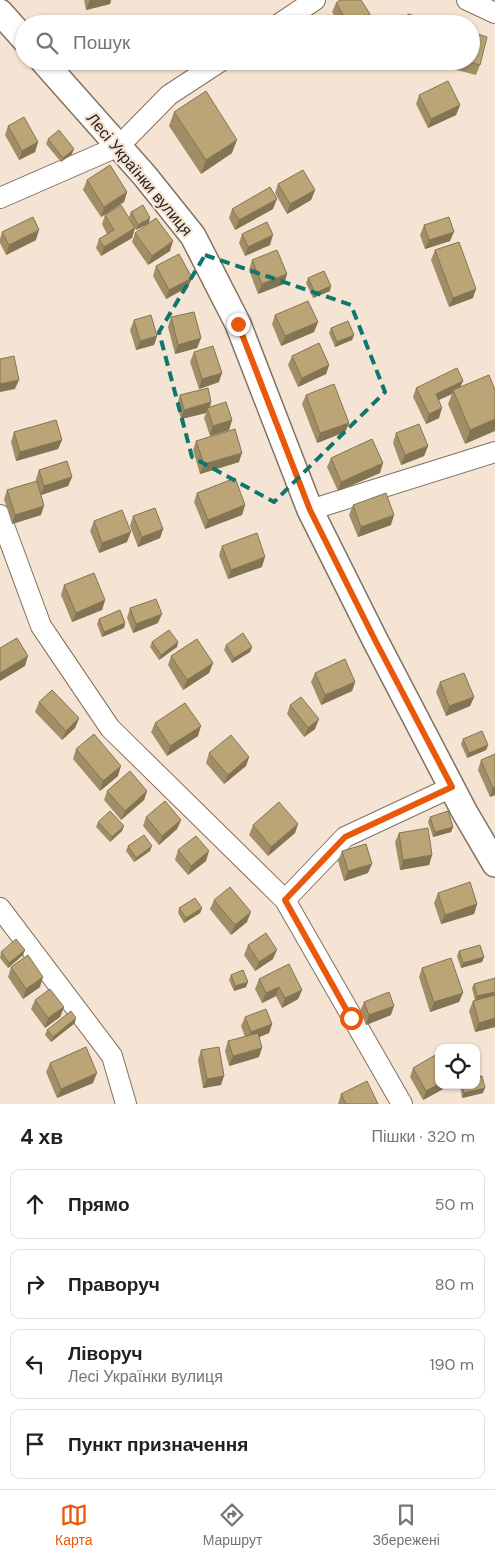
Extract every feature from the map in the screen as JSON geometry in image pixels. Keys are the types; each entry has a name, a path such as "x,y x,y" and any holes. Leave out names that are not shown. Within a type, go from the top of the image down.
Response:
{"street":[{"path":"292,15 315,0"},
{"path":"467,0 495,14"},
{"path":"0,12 15,29"},
{"name":"Лесі Українки вулиця","path":"51,70 119,146 193,236 238,324 310,510 375,640 452,787 495,864"},
{"path":"0,198 119,146 169,95 207,70"},
{"path":"310,510 495,452"},
{"path":"0,515 41,626 110,728 285,900 402,1104"},
{"path":"285,900 345,837 452,787"},
{"path":"0,908 112,1056 126,1104"}],"highlighted area":[{"path":"205,255 351,305 385,392 274,502 192,457 159,332"}],"building":[{"path":"340,0 361,0 370,14 343,15 336,3"},
{"path":"480,35 487,37 480,65"},
{"path":"448,81 460,105 431,119 419,95"},
{"path":"206,91 237,140 206,160 174,112"},
{"path":"24,117 38,142 22,151 8,126"},
{"path":"59,130 74,149 63,158 48,139"},
{"path":"110,165 127,192 104,207 87,180"},
{"path":"303,170 315,190 290,204 278,184"},
{"path":"270,187 277,199 239,220 232,209"},
{"path":"121,205 135,228 104,247 99,239 114,230 105,215"},
{"path":"143,205 150,218 138,225 131,212"},
{"path":"33,217 39,230 9,245 2,232"},
{"path":"449,217 454,232 429,240 424,225"},
{"path":"156,218 173,241 152,256 135,233"},
{"path":"267,222 273,235 248,247 242,234"},
{"path":"459,242 476,289 453,298 435,250"},
{"path":"277,250 287,274 262,284 252,260"},
{"path":"179,254 192,278 169,290 156,266"},
{"path":"324,271 331,286 315,293 308,278"},
{"path":"308,301 318,322 285,336 275,315"},
{"path":"194,312 201,338 178,345 171,317"},
{"path":"151,315 157,336 140,341 134,320"},
{"path":"348,321 354,335 337,342 331,328"},
{"path":"319,343 329,365 302,378 292,356"},
{"path":"213,346 222,373 202,379 194,352"},
{"path":"14,356 19,380 0,384 0,359"},
{"path":"457,368 463,381 436,394 442,408 429,414 416,388"},
{"path":"489,375 495,390 495,419 470,430 453,390"},
{"path":"334,384 349,423 320,433 306,395"},
{"path":"208,388 211,402 184,410 180,395"},
{"path":"226,402 232,420 213,426 207,408"},
{"path":"56,420 62,440 20,452 14,432"},
{"path":"419,424 428,446 405,455 396,433"},
{"path":"235,429 242,453 204,464 196,441"},
{"path":"372,439 383,463 341,482 331,458"},
{"path":"67,461 72,477 44,486 39,470"},
{"path":"235,478 245,505 208,520 197,493"},
{"path":"37,481 44,506 15,515 7,490"},
{"path":"386,493 394,515 361,527 353,505"},
{"path":"155,508 163,529 142,537 133,516"},
{"path":"122,510 131,532 102,543 94,521"},
{"path":"257,533 265,557 231,570 222,546"},
{"path":"94,573 105,600 76,613 64,585"},
{"path":"156,599 162,614 136,624 130,608"},
{"path":"120,610 125,623 104,632 99,619"},
{"path":"169,630 178,642 161,655 152,642"},
{"path":"243,633 252,647 234,658 226,645"},
{"path":"17,638 28,656 0,673 0,648"},
{"path":"197,639 213,663 187,680 171,656"},
{"path":"345,659 355,682 325,695 315,673"},
{"path":"464,673 474,697 449,706 440,682"},
{"path":"52,690 79,718 66,731 39,702"},
{"path":"301,697 319,719 308,728 290,705"},
{"path":"185,703 201,726 170,746 155,723"},
{"path":"482,731 488,745 469,753 463,739"},
{"path":"94,734 121,766 103,781 76,749"},
{"path":"231,735 249,757 228,775 209,753"},
{"path":"495,754 495,787 493,788 481,760"},
{"path":"130,771 147,791 125,811 107,791"},
{"path":"165,801 181,820 162,836 146,817"},
{"path":"279,802 298,824 271,847 253,825"},
{"path":"110,811 124,826 112,837 98,822"},
{"path":"448,811 453,827 435,832 430,817"},
{"path":"428,828 432,855 403,860 399,833"},
{"path":"144,835 152,846 136,858 128,846"},
{"path":"196,836 209,851 191,866 178,850"},
{"path":"366,844 372,864 348,871 342,851"},
{"path":"470,882 477,904 445,915 438,893"},
{"path":"230,887 251,912 235,925 214,900"},
{"path":"195,898 202,908 186,918 179,908"},
{"path":"266,933 277,950 259,962 248,945"},
{"path":"16,939 25,950 9,963 1,952"},
{"path":"480,945 484,957 463,963 459,951"},
{"path":"28,955 43,977 26,989 11,967"},
{"path":"451,958 463,993 434,1002 422,968"},
{"path":"289,964 302,990 285,998 279,987 266,993 259,979"},
{"path":"243,970 248,982 235,986 231,975"},
{"path":"495,978 495,992 477,996 474,984"},
{"path":"50,989 64,1007 48,1018 35,1000"},
{"path":"389,992 394,1006 369,1015 364,1002"},
{"path":"495,995 495,1018 479,1023 473,1001"},
{"path":"266,1009 272,1024 251,1032 245,1017"},
{"path":"71,1011 76,1018 53,1037 47,1030"},
{"path":"258,1033 262,1048 233,1056 228,1041"},
{"path":"86,1047 97,1073 61,1089 50,1063"},
{"path":"219,1047 224,1076 207,1079 201,1050"},
{"path":"435,1055 435,1086 426,1091 413,1068"},
{"path":"480,1076 482,1076 485,1088 464,1093 463,1089 480,1089"},
{"path":"367,1081 378,1104 346,1104 341,1094"}],"route":[{"path":"238,324 310,510 452,787 345,837 285,900 351,1018"}]}
